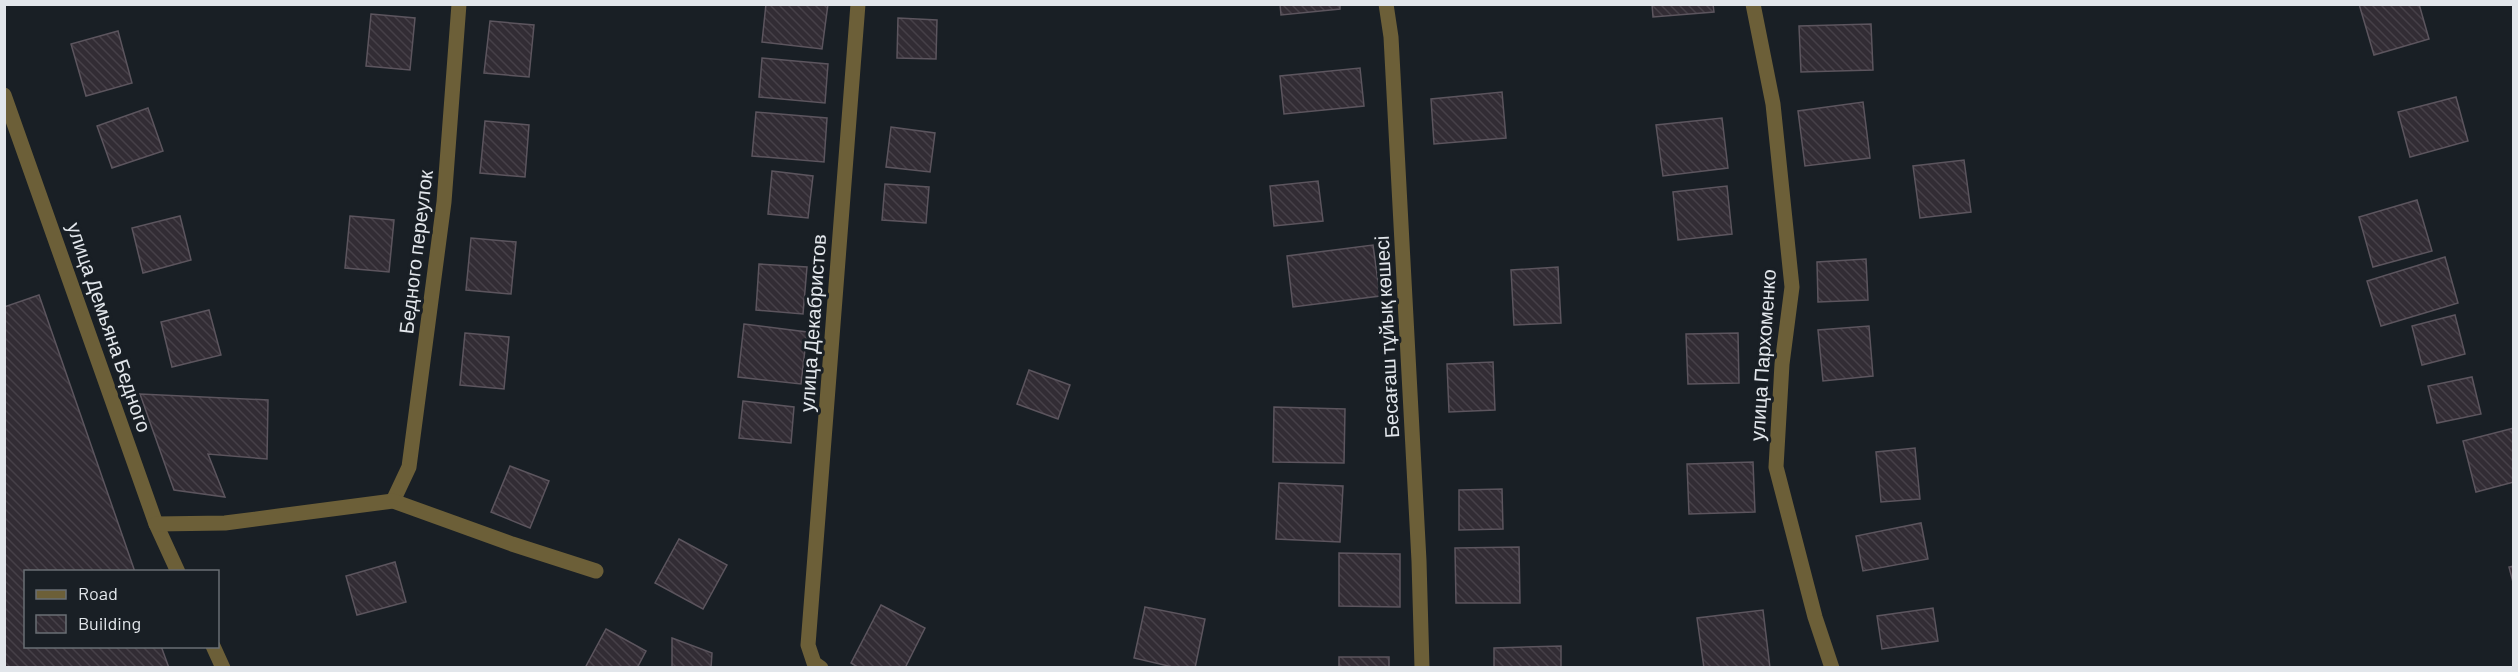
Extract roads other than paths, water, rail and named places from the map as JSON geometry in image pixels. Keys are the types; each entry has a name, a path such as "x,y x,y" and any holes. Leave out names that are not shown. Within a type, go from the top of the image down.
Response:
{"street":[{"name":"Бедного переулок","path":"393,501 409,466 444,202 459,4"},
{"name":"улица Декабристов","path":"821,668 814,663 808,645 858,4"},
{"name":"Бесағаш тұйық көшесі","path":"1386,4 1391,37 1422,668"},
{"name":"улица Пархоменко","path":"1753,4 1773,104 1792,287 1782,364 1776,467 1815,617 1832,668"},
{"name":"улица Демьяна Бедного","path":"4,95 156,524 177,570"},
{"path":"156,524 225,523 393,501 512,544 596,571"},
{"path":"214,648 223,668"}]}
